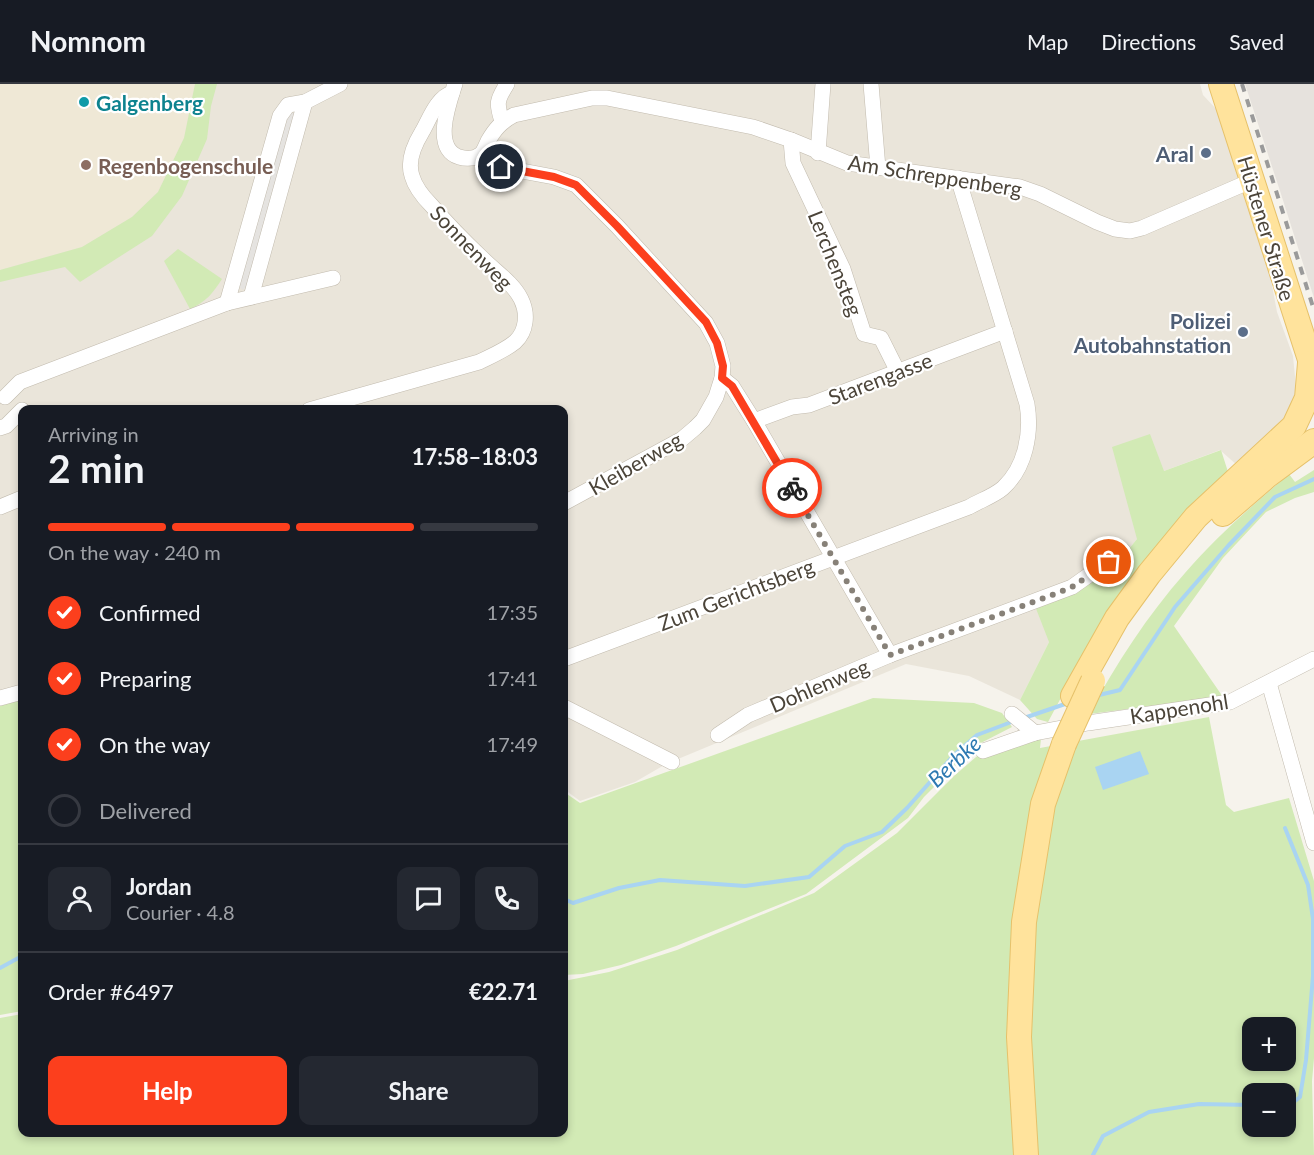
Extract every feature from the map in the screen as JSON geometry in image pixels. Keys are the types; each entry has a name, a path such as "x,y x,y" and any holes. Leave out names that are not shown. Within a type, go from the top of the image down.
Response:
{"main road":[{"name":"Hüstener Straße","path":"1221,84 1312,368"},
{"path":"1015,1155 1005,1068 1006,988 1011,909 1043,738 1073,696 1117,618 1196,517 1304,423 1312,368"},
{"path":"1026,1155 1019,1037 1024,922 1043,804 1043,738 1093,681 1129,626 1207,528 1268,475 1314,441"}],"street":[{"path":"227,303 280,116 288,105 305,102 340,84"},
{"path":"453,88 444,138 447,148 459,157 472,158 481,154 494,130 502,121 497,106 498,99 507,84"},
{"path":"818,153 823,84"},
{"path":"872,84 878,168"},
{"name":"Sonnenweg","path":"327,405 479,362 503,351 516,340 523,329 526,314 522,300 514,288 452,230 420,192 412,176 411,162 414,145 438,104 453,88"},
{"name":"Am Schreppenberg","path":"502,121 514,115 592,98 607,98 753,127 846,163 1020,187 1060,202 1097,222 1124,231 1142,228 1253,180"},
{"path":"251,297 305,102"},
{"name":"Lerchensteg","path":"791,140 793,163 843,269 864,334 881,338 897,372"},
{"name":"Kleiberweg","path":"481,154 493,164 501,167 554,177 576,185 706,322 717,343 723,366 716,397 695,428 682,439 568,501"},
{"name":"Zum Gerichtsberg","path":"568,657 969,507 1001,490 1015,475 1025,451 1029,418 1027,404 958,178"},
{"path":"18,407 2,396 20,382 227,303 333,278"},
{"name":"Starengasse","path":"754,421 792,407 809,405 1005,331"},
{"name":"Dohlenweg","path":"718,735 748,715 890,655 754,421 732,386 722,378"},
{"path":"0,428 6,426 18,414"},
{"path":"0,507 18,500"},
{"path":"890,655 1072,587 1123,551"},
{"name":"Kappenohl","path":"983,751 1043,738 1088,723 1230,702 1314,659"},
{"path":"1269,683 1314,843"},
{"path":"0,698 18,693"},
{"path":"568,709 672,762"},
{"path":"1012,714 1043,738"}],"shaded area":[{"path":"0,84 1200,84 1203,95 1218,111 1263,238 1277,312 1293,356 1298,408 1238,466 1220,450 1164,471 1137,539 1115,566 1069,594 1049,642 1020,700 969,676 906,664 666,764 635,782 580,801 568,792 568,405 18,405 18,698 0,703"},
{"name":"Regenbogenschule","path":"0,84 195,84 184,138 158,192 132,217 82,247 0,270"},
{"path":"1245,84 1314,84 1314,298 1281,194"},
{"path":"291,113 295,113 249,284 243,290 237,285 285,119"}],"green space":[{"path":"195,84 217,84 211,106 207,139 182,196 152,236 80,282 65,267 0,282 0,270 82,247 132,217 158,192 184,138"},
{"path":"178,249 222,279 209,297 190,309 164,261"},
{"path":"1150,434 1164,471 1221,450 1229,475 1071,679 1048,722 1037,719 1020,700 1049,642 1035,606 1069,594 1115,566 1137,539 1112,447"},
{"path":"1314,470 1314,492 1266,512 1223,558 1174,626 1223,697 1089,714 1145,623 1197,560 1235,522 1289,474 1295,482"},
{"path":"873,698 974,703 1002,713 1012,727 975,746 924,797 908,818 806,894 676,946 621,965 583,974 568,975 568,795 580,803"},
{"path":"18,700 18,1012 0,1015 0,706"},
{"path":"1209,717 1226,805 1234,812 1289,798 1314,881 1312,1081 1314,1155 0,1155 0,1018 18,1015 18,1137 568,1137 568,980 609,972 677,950 814,893 897,833 954,776 983,751 1041,739 1040,748"}],"water":[{"path":"1140,751 1149,774 1103,790 1095,767"}],"waterway":[{"name":"Berbke","path":"1095,696 1120,690 1175,607 1228,546 1275,497 1314,479"},
{"name":"Berbke","path":"1024,718 1068,703"},
{"name":"Berbke","path":"568,901 573,903 619,888 660,880 745,886 809,877 845,846 882,832 907,808 954,755 977,735 1014,721"},
{"path":"1285,828 1308,885 1313,919 1313,976 1306,1060 1300,1097 1296,1100"},
{"name":"Berbke","path":"0,968 18,958"},
{"path":"1093,1155 1103,1136 1149,1112 1199,1104 1242,1105"}],"railway":[{"path":"1242,84 1314,310"}],"way so far":[{"path":"792,488 890,655 1072,587 1109,562"}],"place":[{"name":"Galgenberg","path":"84,102"},
{"name":"Aral","path":"1206,153"},
{"name":"Regenbogenschule","path":"86,165"},
{"name":"Polizei Autobahnstation","path":"1243,332"}],"route":[{"path":"501,167 554,177 576,185 706,322 717,343 723,366 722,378 732,386 792,488"}]}
